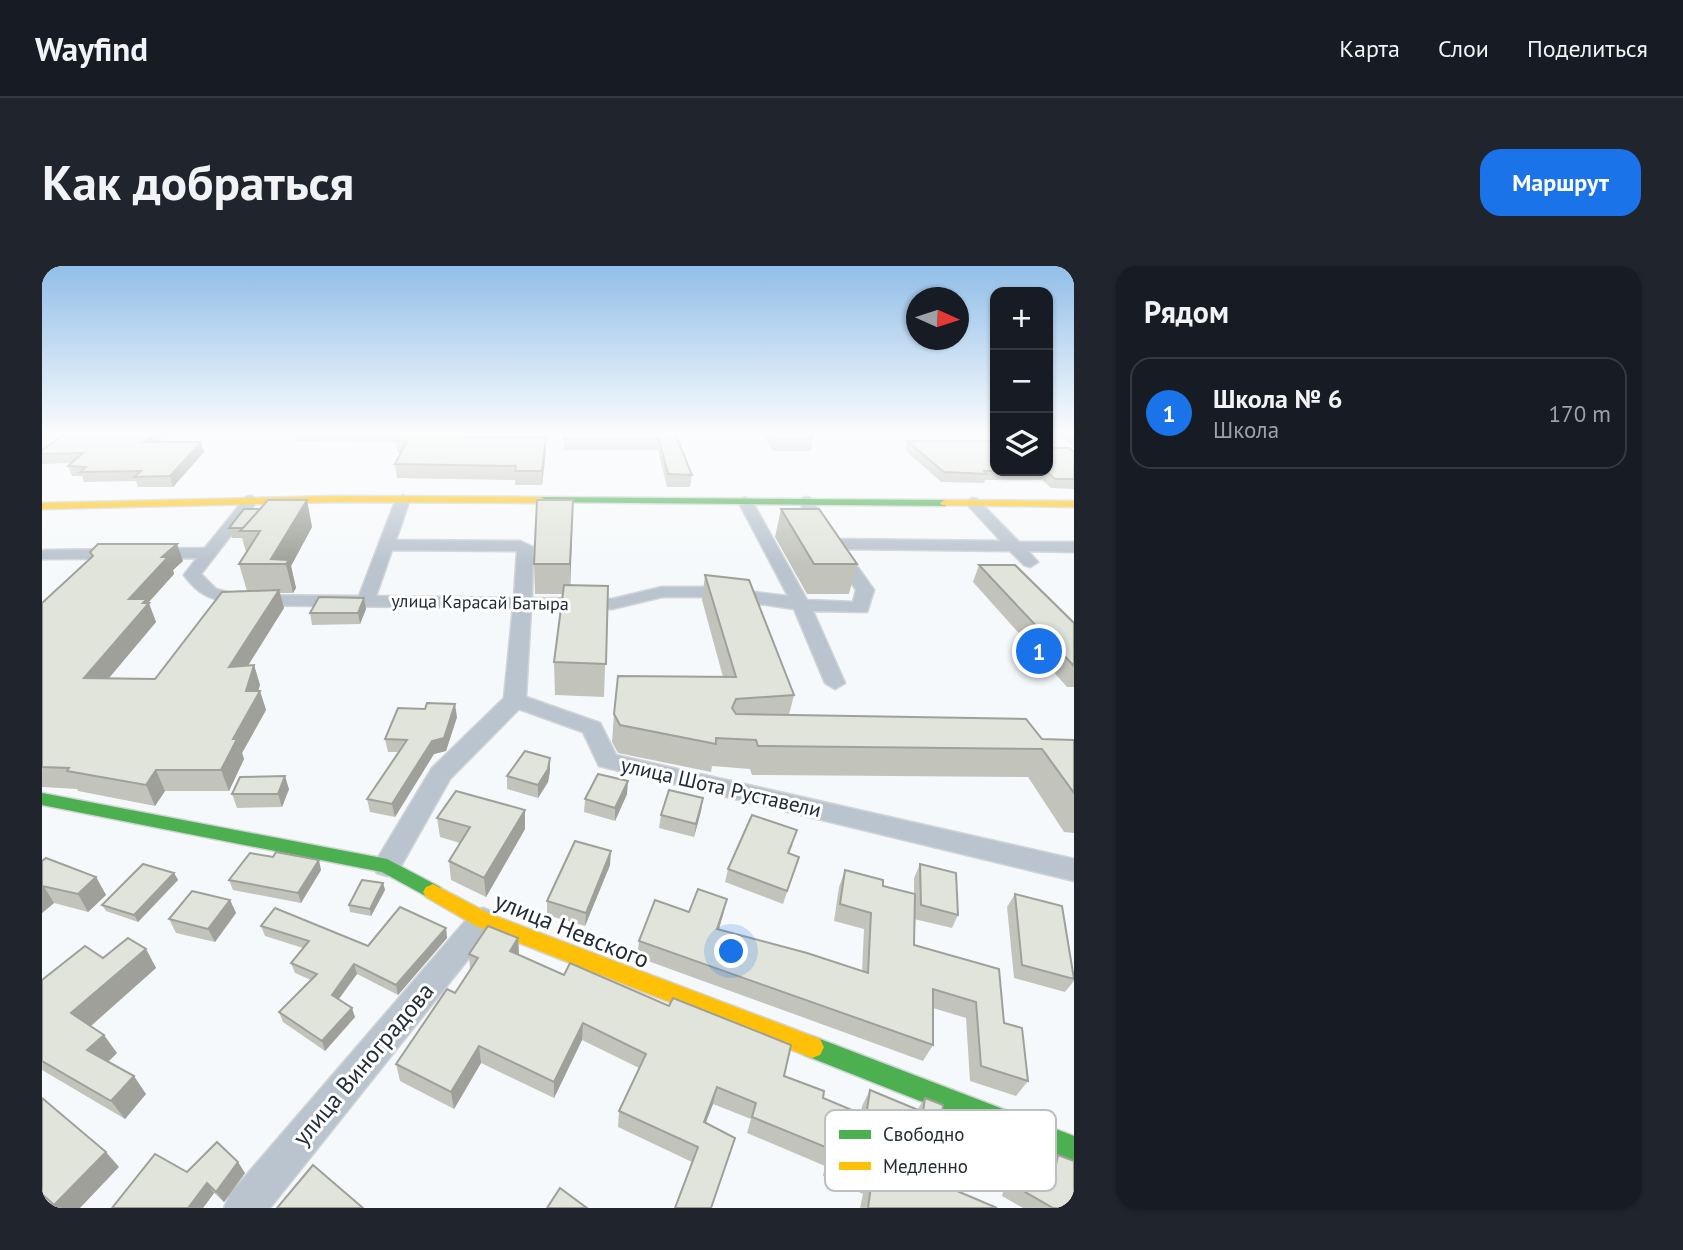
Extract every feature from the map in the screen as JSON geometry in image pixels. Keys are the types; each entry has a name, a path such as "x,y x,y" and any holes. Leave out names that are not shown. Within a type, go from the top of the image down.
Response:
{"main road":[{"path":"42,506 404,499 1074,504"},
{"name":"улица Невского","path":"42,799 387,866 482,920 973,1110"},
{"name":"улица Невского","path":"1056,1142 1074,1149"}],"street":[{"name":"улица Карасай Батыра","path":"366,600 404,499"},
{"name":"улица Карасай Батыра","path":"251,500 192,575 210,593 238,600 612,604 662,592 687,592 776,599 801,605 861,608 865,590 805,501"},
{"path":"745,501 801,605 835,683"},
{"path":"972,502 1030,562"},
{"path":"834,544 1074,547"},
{"path":"387,866 442,774 515,700 527,550 388,545"},
{"path":"45,555 208,553"},
{"name":"улица Шота Руставели","path":"515,700 592,728 607,761 1074,870"},
{"name":"улица Виноградова","path":"244,1208 482,920"}],"building":[{"path":"1053,477 1074,477 1055,479"},
{"path":"268,500 307,500 271,559 289,560 286,564 239,564 260,531 240,531"},
{"path":"537,500 573,500 570,564 534,564"},
{"path":"244,509 260,509 243,528 229,528"},
{"path":"781,509 819,509 857,564 814,564"},
{"path":"98,544 177,544 162,557 168,557 129,599 147,599 143,603 149,603 84,678 155,679 222,592 279,590 229,667 254,665 246,691 260,691 233,739 237,739 221,770 156,770 146,785 67,771 69,768 42,767 42,603 93,556 90,552"},
{"path":"979,565 1015,565 1074,623 1074,666"},
{"path":"705,575 749,580 794,695 736,699 732,708 736,714 1026,719 1042,739 1074,740 1074,793 1042,749 758,746 756,740 716,738 716,744 620,725 614,714 618,676 736,677"},
{"path":"564,585 608,586 606,664 554,662"},
{"path":"319,597 364,598 358,613 310,613"},
{"path":"427,703 455,704 444,738 432,741 392,804 367,799 407,740 385,739 398,708 425,709"},
{"path":"525,751 550,758 548,769 538,785 507,776"},
{"path":"598,774 628,781 615,808 585,799"},
{"path":"285,776 278,794 232,794 240,777"},
{"path":"669,790 703,798 696,824 661,815"},
{"path":"456,791 525,810 484,878 449,861 470,827 437,818"},
{"path":"752,815 797,830 788,853 799,857 787,891 728,869"},
{"path":"575,841 611,851 586,913 547,901"},
{"path":"276,852 319,860 298,893 229,880 250,853 273,857"},
{"path":"46,858 96,877 78,894 42,886 42,861"},
{"path":"143,864 174,873 134,915 102,905"},
{"path":"920,864 956,873 958,915 921,905"},
{"path":"845,870 883,880 883,886 915,894 914,945 999,969 1004,1023 1022,1028 1028,1081 981,1066 976,1002 933,989 933,1045 639,941 655,900 689,912 698,889 727,899 717,929 807,953 868,973 871,913 840,904"},
{"path":"362,880 383,883 370,909 349,905"},
{"path":"192,891 230,900 208,929 169,919"},
{"path":"1015,894 1062,906 1074,979 1022,965"},
{"path":"400,907 446,928 396,985 354,964 332,995 352,1008 322,1041 279,1012 317,974 291,963 309,941 261,926 275,908 368,946"},
{"path":"488,926 518,938 510,951 564,975 570,963 669,1006 673,998 791,1045 784,1076 824,1091 823,1098 852,1110 825,1110 825,1147 752,1117 756,1103 717,1087 704,1122 735,1138 711,1208 675,1208 698,1147 619,1111 646,1054 583,1023 554,1082 479,1046 451,1092 396,1064 447,989 455,993 478,958 469,954"},
{"path":"128,938 146,949 71,1013 104,1035 87,1050 134,1076 111,1101 42,1061 42,980 85,946 103,958"},
{"path":"870,1090 918,1110 867,1110"},
{"path":"42,1098 106,1152 54,1205 42,1194"},
{"path":"925,1098 943,1105 943,1110 923,1110"},
{"path":"217,1142 238,1162 216,1192 207,1183 188,1208 112,1208 155,1154 187,1172"},
{"path":"1058,1155 1074,1161 1074,1208 1053,1208 1023,1191 1056,1191"},
{"path":"313,1165 363,1208 277,1208"},
{"path":"560,1188 587,1208 547,1208"},
{"path":"870,1191 957,1191 997,1208 868,1208"}],"traffic: fast":[{"path":"541,500 945,503"},
{"path":"42,799 387,866 433,892"},
{"path":"812,1047 974,1110"},
{"path":"1056,1142 1074,1149"}],"traffic: slow":[{"path":"42,506 335,499 541,500"},
{"path":"945,503 1074,504"},
{"path":"433,892 483,920 812,1047"}],"place":[{"name":"Школа № 6","path":"1039,651"}]}
